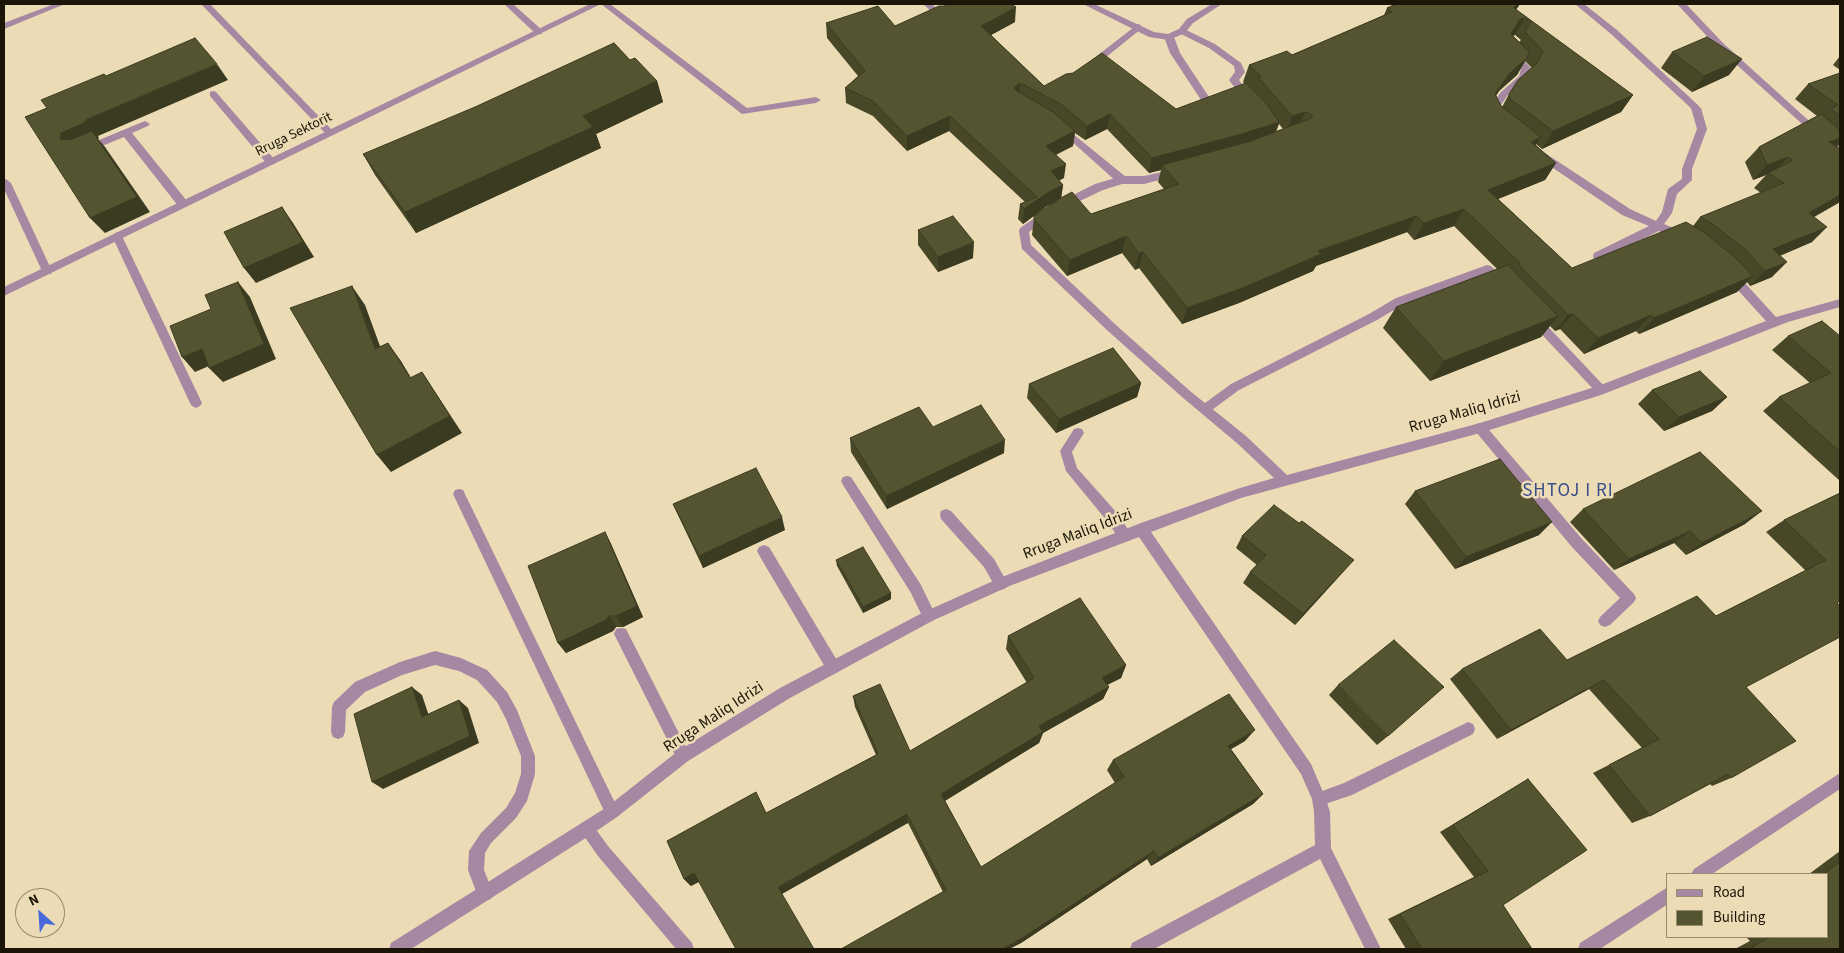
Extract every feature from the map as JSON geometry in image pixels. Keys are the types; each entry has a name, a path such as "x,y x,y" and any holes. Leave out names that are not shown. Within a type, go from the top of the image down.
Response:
{"street":[{"path":"4,26 60,4"},
{"path":"205,4 330,133"},
{"path":"508,4 539,32"},
{"name":"Rruga Sektorit","path":"4,292 597,4"},
{"path":"605,4 745,112 816,100"},
{"path":"927,4 942,16"},
{"path":"1087,4 1138,26 1152,35 1168,37 1182,31 1190,21 1218,4"},
{"path":"1579,4 1614,32 1696,108 1702,129 1687,169 1687,180 1672,192 1667,213 1657,226 1598,256"},
{"path":"1681,4 1720,45 1804,121 1840,150"},
{"path":"1081,73 1138,26"},
{"path":"1182,31 1212,46 1238,65 1240,72 1234,80 1254,104"},
{"path":"1168,37 1176,54 1206,100 1196,111"},
{"path":"1499,124 1495,120 1492,111 1504,94 1523,77 1526,68 1508,51 1514,40"},
{"path":"213,94 271,162"},
{"path":"1055,122 1122,180"},
{"path":"80,152 145,124"},
{"path":"125,132 183,204"},
{"path":"1534,149 1609,202 1688,241"},
{"path":"1187,170 1144,180 1122,180 1099,187 1072,199 1024,231 1026,246 1120,334 1242,440 1285,481"},
{"path":"6,183 47,271"},
{"path":"118,236 196,404"},
{"path":"1721,266 1774,322"},
{"path":"1205,409 1235,387 1373,317 1400,301 1487,269 1507,290"},
{"name":"Rruga Maliq Idrizi","path":"397,949 587,829 612,812 683,756 784,693 929,616 1001,584 1240,494 1480,428 1601,390 1774,322 1840,303"},
{"path":"1528,311 1601,390"},
{"path":"1480,428 1577,542 1629,598 1606,621"},
{"path":"1078,433 1066,451 1072,471 1125,536"},
{"path":"847,480 916,589 929,616"},
{"path":"459,494 612,812"},
{"path":"946,515 988,563 1001,584"},
{"path":"1141,530 1306,769 1319,799 1322,812 1323,848 1373,949"},
{"path":"764,551 833,666"},
{"path":"620,634 683,756"},
{"path":"338,732 340,707 360,687 400,669 434,658 461,665 482,675 502,697 512,715 528,756 528,774 522,796 511,813 486,838 477,851 476,870 485,893"},
{"path":"1319,799 1347,790 1468,729"},
{"path":"1700,873 1840,780"},
{"path":"587,829 603,851 686,949"},
{"path":"1138,949 1323,848"},
{"path":"1586,949 1666,896"}],"building":[{"path":"947,4 1011,4 1016,7 981,26 1044,86 1066,74 1073,73 1102,53 1176,109 1246,83 1267,104 1279,122 1152,158 1110,114 1087,126 1061,104 1020,83 1014,88 1017,91 1053,112 1075,131 1046,146 1066,164 1051,171 1063,185 1024,209 1020,204 1037,197 950,116 907,136 873,101 845,88 865,71 826,23 878,6 895,26"},
{"path":"1396,4 1517,4 1514,8 1633,95 1553,131 1511,100 1509,94 1518,80 1537,63 1543,51 1525,32 1531,22 1525,18 1520,19 1511,34 1529,52 1527,58 1509,74 1495,94 1501,106 1541,137 1531,142 1556,163 1488,190 1572,268 1686,222 1705,233 1737,259 1753,276 1654,318 1651,315 1598,338 1573,314 1568,315 1519,265 1521,264 1464,209 1424,223 1416,216 1318,251 1321,254 1245,287 1187,308 1143,252 1139,253 1126,236 1070,260 1034,219 1034,216 1072,192 1091,214 1179,184 1162,165 1251,141 1312,118 1312,115 1305,112 1292,116 1258,77 1261,76 1249,65 1287,51 1292,55 1392,12 1387,8"},
{"path":"1707,37 1742,59 1704,76 1672,52"},
{"path":"195,38 217,64 85,120 86,122 61,133 60,139 70,140 92,131 137,197 90,218 25,117 47,108 41,100 104,74 106,76"},
{"path":"614,43 630,60 635,58 657,81 583,116 593,127 405,212 363,154 475,107"},
{"path":"1840,73 1840,116 1831,109 1838,105 1808,84"},
{"path":"1821,114 1840,130 1840,138 1829,142 1840,149 1840,195 1809,213 1827,227 1773,249 1787,262 1765,271 1747,251 1714,225 1700,217 1784,183 1768,173 1793,160 1788,157 1767,165 1759,147"},
{"path":"282,207 303,242 244,268 224,232"},
{"path":"953,216 974,242 938,257 918,230"},
{"path":"1508,265 1558,316 1444,361 1396,307"},
{"path":"238,282 264,344 209,368 202,349 182,357 170,326 211,309 205,295"},
{"path":"352,286 375,349 388,343 410,378 422,372 450,416 377,455 290,308"},
{"path":"1822,321 1840,336 1840,452 1779,397 1831,373 1788,336"},
{"path":"1113,348 1141,383 1059,419 1029,384"},
{"path":"1700,371 1727,397 1679,417 1652,390"},
{"path":"981,405 1005,440 886,496 850,438 919,407 933,427"},
{"path":"1700,452 1762,511 1702,543 1690,531 1629,559 1583,509"},
{"path":"1500,459 1552,522 1466,557 1415,491"},
{"path":"756,468 782,517 699,556 673,504"},
{"path":"1840,493 1840,601 1837,603 1840,606 1840,637 1746,687 1796,741 1731,778 1728,774 1650,816 1609,765 1659,739 1604,680 1511,730 1462,669 1540,629 1567,660 1697,596 1716,616 1826,560 1784,520"},
{"path":"1274,505 1299,523 1302,521 1354,560 1303,614 1250,572 1266,555 1242,536"},
{"path":"605,532 637,606 616,616 609,616 606,620 558,643 528,566"},
{"path":"863,547 891,593 863,607 836,560"},
{"path":"1080,598 1126,665 1102,678 1109,687 1039,726 1043,732 941,794 981,867 1124,777 1113,760 1229,694 1255,730 1228,746 1263,794 1158,858 1154,851 1003,949 841,949 946,890 907,814 778,887 814,949 736,949 694,873 684,879 667,841 756,792 766,813 878,754 853,696 880,684 910,751 1034,678 1008,636"},
{"path":"1394,640 1444,687 1388,736 1338,685"},
{"path":"412,687 422,717 459,700 470,736 372,782 354,714"},
{"path":"1528,779 1587,850 1503,905 1532,949 1422,949 1400,914 1488,871 1453,825"},
{"path":"1840,862 1840,949 1749,949 1768,938 1829,938 1829,873 1825,873"}],"district":[{"name":"SHTOJ I RI","path":"1568,492"}]}
